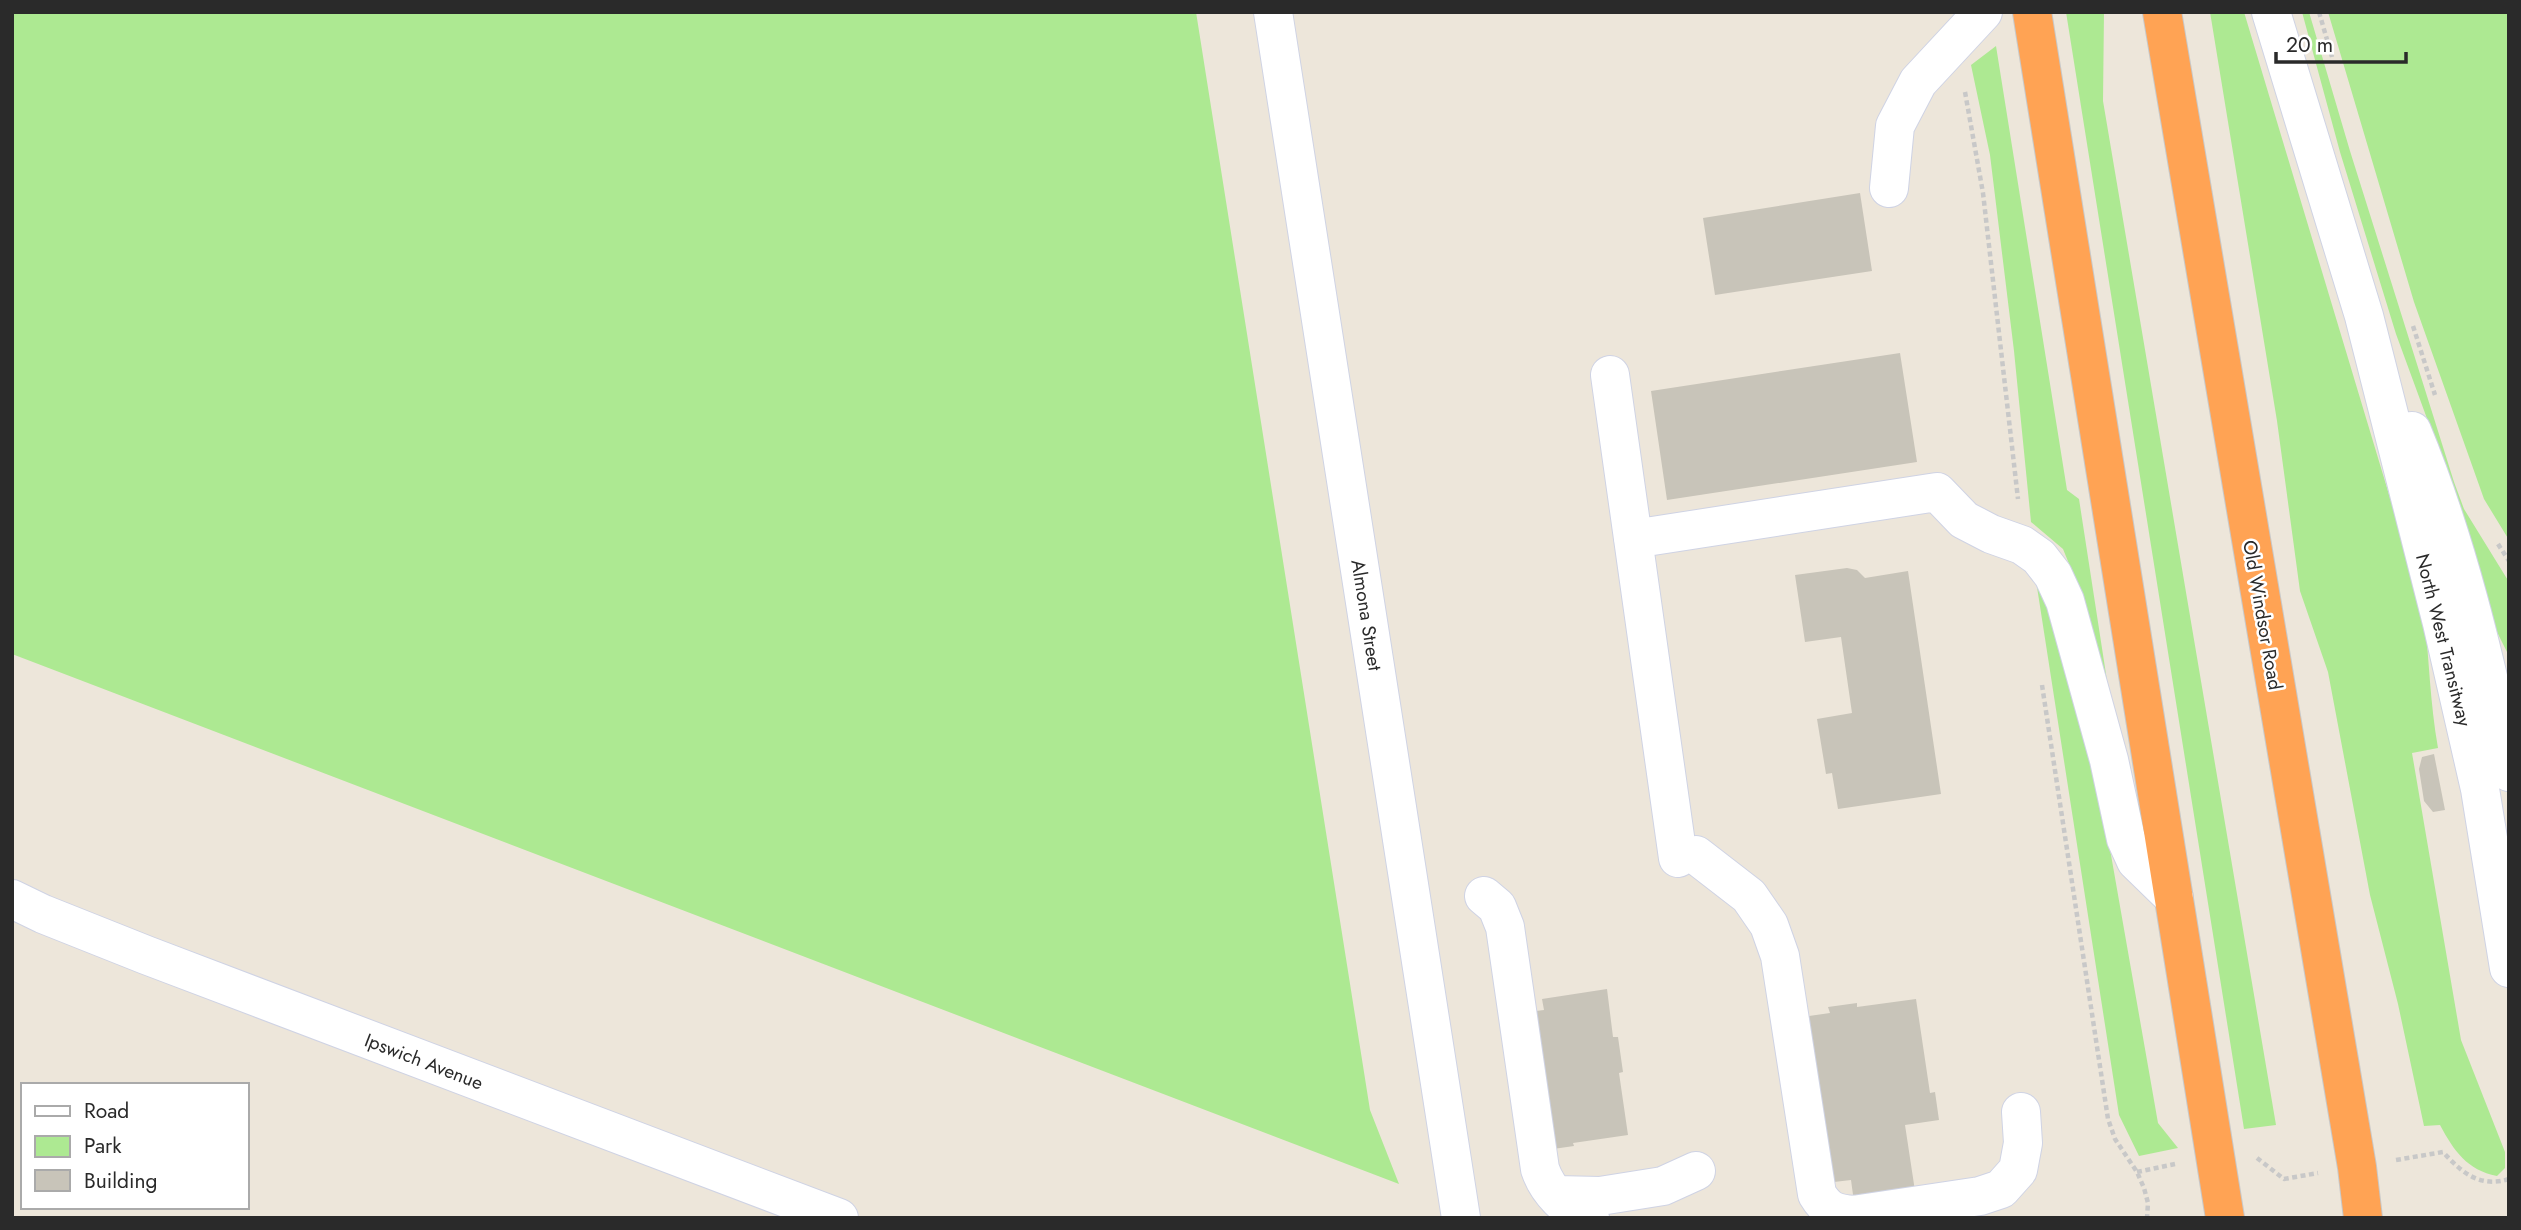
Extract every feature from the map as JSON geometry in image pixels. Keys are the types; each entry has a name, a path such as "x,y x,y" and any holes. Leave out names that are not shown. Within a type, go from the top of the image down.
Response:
{"highway":[{"path":"2032,12 2225,1218"},
{"name":"Old Windsor Road","path":"2162,12 2357,1167 2363,1218"}],"street":[{"name":"Almona Street","path":"1273,12 1461,1218"},
{"path":"1889,188 1895,126 1918,82 1983,12"},
{"name":"North West Transitway","path":"2271,12 2364,316 2472,751 2509,968"},
{"name":"North West Transitway","path":"2364,316 2441,503 2479,644 2509,772"},
{"path":"1610,375 1633,539 1687,856 1749,896 1769,925 1780,956 1817,1194 1825,1207 1835,1213 1853,1215 1980,1196 2001,1189 2018,1170 2023,1143 2021,1112"},
{"path":"1633,539 1937,492 1964,520 1990,534 2022,545 2039,557 2053,575 2065,601 2109,760 2126,839 2136,861 2174,898"},
{"path":"1484,896 1497,907 1505,927 1540,1168 1545,1184 1580,1215 1590,1218"},
{"name":"Ipswich Avenue","path":"12,899 159,960 839,1218"},
{"path":"1556,1195 1600,1196 1662,1186 1696,1171 1691,1198 1674,1211 1634,1218"}],"path":[{"path":"2319,12 2334,65"},
{"path":"2413,326 2438,404"},
{"path":"2496,540 2509,561"},
{"path":"2247,1151 2284,1179"},
{"path":"2430,1155 2443,1152 2457,1168 2480,1181 2497,1182 2509,1179"},
{"path":"2137,1172 2182,1162"}],"green space":[{"path":"12,12 1196,12 1370,1110 1399,1184 12,654"},
{"path":"2066,12 2104,12 2103,101 2276,1125 2244,1129"},
{"path":"2210,12 2244,12 2424,611 2438,748 2412,753 2461,1040 2505,1152 2505,1168 2497,1176 2477,1169 2462,1158 2440,1125 2424,1126 2398,1004 2370,895 2328,672 2300,591 2277,421"},
{"path":"2302,12 2309,12 2454,482 2464,509 2509,582 2509,656 2493,624 2451,484 2396,334 2340,152"},
{"path":"2328,12 2509,12 2509,540 2484,499 2414,302"},
{"path":"1996,46 2067,490 2079,499 2114,726 2085,603 2063,549 2031,522 1990,155 1971,65"},
{"path":"2037,587 2046,592 2097,775 2158,1123 2178,1148 2139,1156 2119,1115"}],"building":[{"path":"1860,193 1872,271 1715,295 1703,218"},
{"path":"1900,353 1917,462 1667,500 1651,391"},
{"path":"1847,568 1857,570 1865,578 1908,571 1941,794 1838,809 1832,773 1826,774 1817,719 1852,713 1841,637 1805,642 1795,575"},
{"path":"2434,754 2445,810 2433,812 2424,801 2419,769 2422,757"},
{"path":"1607,989 1613,1037 1618,1037 1623,1072 1619,1073 1628,1135 1539,1151 1528,1012 1544,1010 1542,999"},
{"path":"1916,999 1930,1093 1935,1092 1939,1120 1905,1125 1915,1191 1854,1202 1851,1180 1817,1184 1802,1017 1830,1013 1828,1007 1857,1003 1857,1007"}]}
